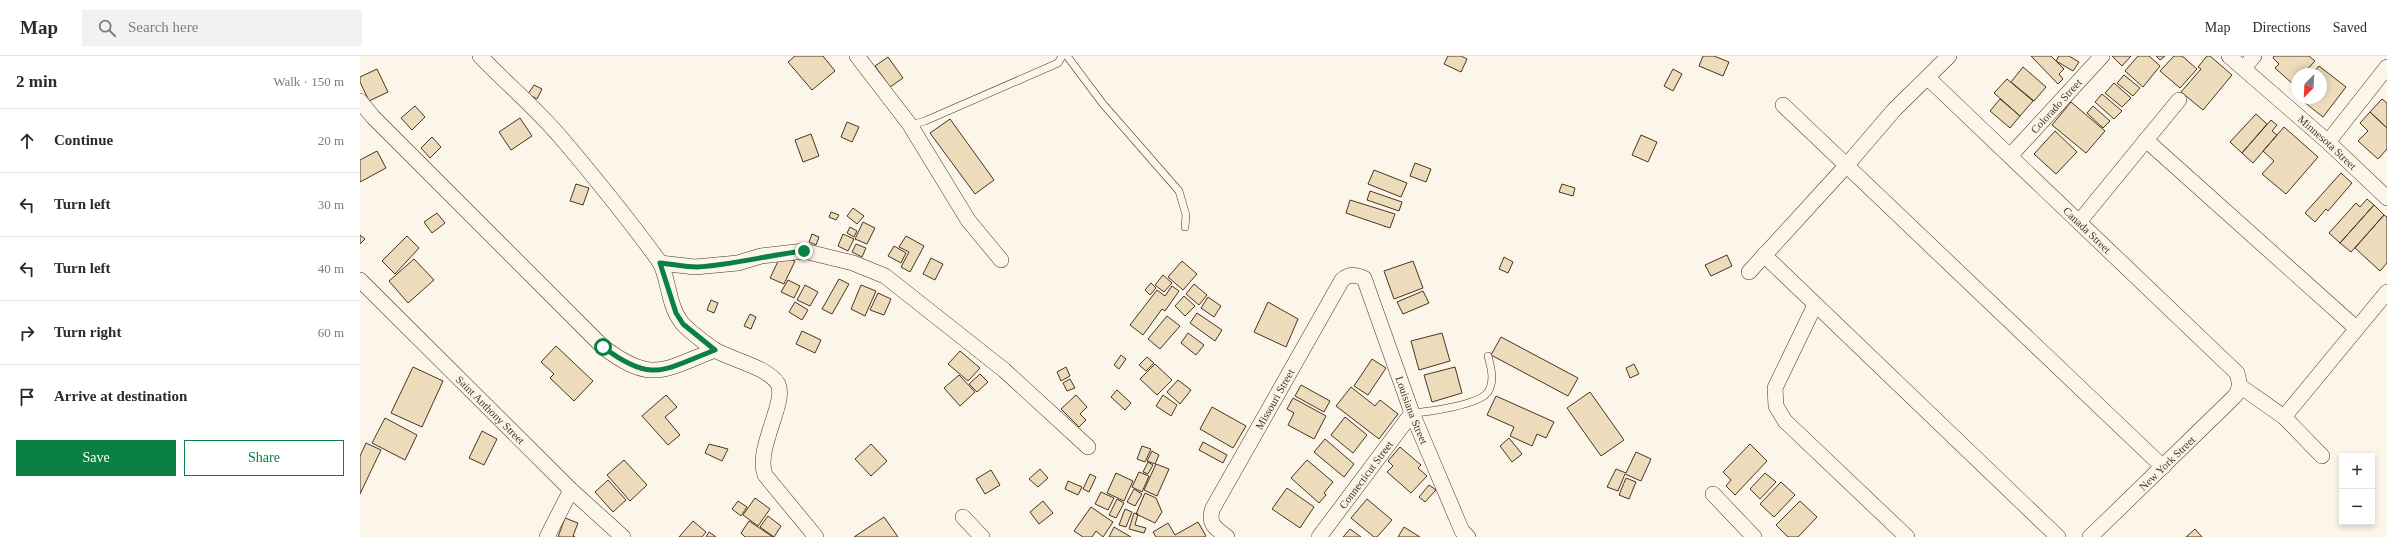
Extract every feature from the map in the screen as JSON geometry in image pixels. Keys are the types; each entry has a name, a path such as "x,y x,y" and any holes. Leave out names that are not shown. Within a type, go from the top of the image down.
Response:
{"street":[{"path":"480,56 563,139 660,263 676,313 683,324 715,350 771,376 778,385 779,396 762,457 762,467 765,475 816,537"},
{"path":"857,56 910,125 968,220 1001,260"},
{"path":"1749,272 1846,166 1894,110 1949,56"},
{"name":"Colorado Street","path":"2010,156 2102,56"},
{"name":"Minnesota Street","path":"2229,56 2328,142 2387,198"},
{"path":"2244,68 2254,56"},
{"path":"2328,142 2387,67"},
{"name":"Canada Street","path":"1928,78 2236,373 2240,386"},
{"path":"2079,222 2179,100"},
{"path":"360,101 379,122 603,347 624,363 652,371 666,369 715,350"},
{"path":"1783,105 2163,467"},
{"path":"2146,140 2356,328"},
{"path":"660,263 695,267 738,263 761,256 804,251 852,263 885,276 1004,370 1088,447"},
{"path":"1764,255 2058,537"},
{"name":"Missouri Street","path":"1227,537 1213,526 1210,516 1213,508 1342,280 1347,276 1355,275 1364,278"},
{"name":"Louisiana Street","path":"1364,278 1412,413 1462,535"},
{"name":"Saint Anthony Street","path":"360,280 571,490 623,537"},
{"path":"2284,417 2387,292"},
{"path":"1815,305 1775,388 1776,406 1785,421 1907,537"},
{"path":"2240,386 2284,417 2322,456"},
{"name":"New York Street","path":"2090,537 2233,398 2240,386"},
{"name":"Connecticut Street","path":"1319,537 1412,413"},
{"path":"547,537 571,490"},
{"path":"1713,494 1754,537"},
{"path":"963,517 982,537"}],"lane":[{"path":"910,125 925,121 1058,63 1062,56"},
{"path":"1067,56 1103,104 1179,191 1186,215 1185,227"},
{"path":"1412,413 1456,406 1483,398 1492,382 1488,356"}],"building":[{"path":"795,56 823,56 835,71 812,90 788,62"},
{"path":"1448,56 1461,56 1467,59 1461,72 1444,64"},
{"path":"1703,56 1714,56 1729,62 1723,76 1699,66"},
{"path":"2031,56 2051,56 2064,69 2059,74 2063,79 2058,84"},
{"path":"2059,56 2069,56 2079,62 2073,71 2056,61"},
{"path":"2112,56 2131,56 2122,66"},
{"path":"2138,56 2149,56 2160,66 2143,87 2125,71"},
{"path":"2156,56 2165,56 2160,60"},
{"path":"2174,56 2182,56 2197,69 2180,88 2160,71"},
{"path":"2207,56 2210,56 2232,75 2203,110 2181,92 2201,69 2198,67"},
{"path":"2274,56 2309,56 2315,61 2309,68 2291,68 2291,82 2275,68 2279,64 2273,58"},
{"path":"888,57 903,78 890,87 875,66"},
{"path":"2023,67 2046,87 2034,101 2011,82"},
{"path":"377,69 388,92 369,101 360,82 360,77"},
{"path":"1673,69 1682,74 1673,91 1664,86"},
{"path":"2327,72 2346,87 2323,117 2307,104 2327,104"},
{"path":"2124,75 2140,88 2133,96 2117,83"},
{"path":"2007,79 2033,101 2020,116 1994,93"},
{"path":"2114,83 2131,98 2122,107 2105,93"},
{"path":"534,85 542,89 537,99 528,94"},
{"path":"2102,94 2122,111 2114,119 2095,102"},
{"path":"2000,99 2020,116 2010,128 1990,111"},
{"path":"2382,99 2387,103 2387,128 2370,112"},
{"path":"2071,102 2105,131 2086,153 2052,125"},
{"path":"415,106 425,117 412,130 401,118"},
{"path":"2093,106 2110,121 2103,128 2087,113"},
{"path":"2370,112 2387,128 2387,149 2378,159 2358,141 2368,131 2360,123"},
{"path":"2256,114 2267,124 2242,153 2230,142"},
{"path":"520,118 532,136 511,150 499,132"},
{"path":"950,119 994,180 975,194 930,133"},
{"path":"2271,120 2277,125 2272,131 2277,135 2253,163 2242,153"},
{"path":"847,122 859,127 852,142 841,137"},
{"path":"2284,127 2318,157 2286,194 2262,174 2274,161 2263,151"},
{"path":"2055,131 2077,152 2056,174 2034,154"},
{"path":"811,134 819,156 803,162 795,140"},
{"path":"1641,135 1657,142 1648,162 1632,155"},
{"path":"432,137 441,147 430,158 421,148"},
{"path":"377,151 386,168 360,182 360,160"},
{"path":"1415,163 1431,169 1426,182 1410,176"},
{"path":"1374,170 1407,183 1401,197 1368,184"},
{"path":"2341,173 2352,183 2328,211 2326,209 2315,222 2305,213"},
{"path":"576,184 589,188 583,205 570,201"},
{"path":"1562,184 1575,188 1573,196 1559,192"},
{"path":"1370,191 1402,202 1399,211 1367,200"},
{"path":"2367,199 2374,205 2340,243 2329,233 2356,203 2360,207"},
{"path":"1350,200 1395,214 1390,228 1346,213"},
{"path":"2374,205 2384,215 2351,252 2340,243"},
{"path":"853,208 864,216 857,224 847,216"},
{"path":"831,212 839,215 836,220 829,217"},
{"path":"437,213 445,223 432,233 424,222"},
{"path":"2384,215 2387,217 2387,263 2380,271 2355,248"},
{"path":"863,222 875,228 867,244 855,239"},
{"path":"850,227 857,231 854,237 847,233"},
{"path":"812,234 819,237 816,245 809,242"},
{"path":"843,234 854,239 848,251 838,246"},
{"path":"360,235 365,239 360,244"},
{"path":"407,236 419,248 395,274 382,261"},
{"path":"906,236 924,246 910,272 901,267 909,252 899,247"},
{"path":"856,244 866,248 862,257 852,252"},
{"path":"894,246 906,253 901,263 888,256"},
{"path":"781,255 795,261 784,284 770,278"},
{"path":"1727,255 1732,266 1711,276 1705,265"},
{"path":"1504,257 1513,262 1508,273 1499,269"},
{"path":"931,258 943,264 935,280 923,274"},
{"path":"414,259 434,280 408,303 389,281"},
{"path":"1182,261 1197,274 1183,290 1168,277"},
{"path":"1413,261 1423,288 1394,299 1384,271"},
{"path":"1163,275 1172,283 1164,292 1155,285"},
{"path":"839,279 849,284 832,314 822,309"},
{"path":"788,280 800,286 794,298 781,292"},
{"path":"1151,283 1156,288 1150,295 1145,290"},
{"path":"1194,284 1207,295 1199,305 1186,294"},
{"path":"805,285 818,292 810,306 797,300"},
{"path":"861,285 876,291 865,316 851,309"},
{"path":"1172,286 1179,291 1165,311 1162,309 1143,335 1130,325 1157,290 1165,296"},
{"path":"1423,291 1429,303 1403,314 1397,302"},
{"path":"878,293 891,299 884,315 870,310"},
{"path":"1184,296 1195,306 1185,316 1175,306"},
{"path":"1208,297 1221,306 1214,317 1201,308"},
{"path":"711,300 718,303 714,313 707,310"},
{"path":"795,302 808,310 802,320 789,312"},
{"path":"1268,302 1298,319 1286,347 1254,332"},
{"path":"1197,313 1222,330 1215,341 1190,323"},
{"path":"750,314 756,317 751,329 744,326"},
{"path":"1167,316 1180,326 1160,349 1148,339"},
{"path":"802,331 821,340 815,353 796,344"},
{"path":"1188,333 1204,345 1196,355 1181,343"},
{"path":"1442,333 1450,361 1419,370 1411,341"},
{"path":"1501,337 1578,378 1568,396 1491,355"},
{"path":"556,346 593,381 574,401 550,378 554,374 541,362"},
{"path":"960,351 980,368 968,381 948,364"},
{"path":"1121,355 1126,359 1119,369 1114,365"},
{"path":"1147,357 1154,363 1146,371 1139,365"},
{"path":"1372,359 1386,368 1368,395 1354,386"},
{"path":"1155,364 1172,380 1157,395 1140,379"},
{"path":"1634,364 1639,374 1630,378 1626,368"},
{"path":"413,367 443,381 422,427 391,413"},
{"path":"1066,367 1070,376 1061,381 1057,372"},
{"path":"1455,367 1462,393 1432,402 1424,375"},
{"path":"980,374 988,382 977,392 969,384"},
{"path":"959,375 975,392 960,406 944,388"},
{"path":"1070,379 1075,388 1067,391 1063,383"},
{"path":"1178,380 1191,390 1180,404 1167,392"},
{"path":"1301,385 1330,401 1324,412 1295,396"},
{"path":"1351,387 1375,406 1380,400 1398,414 1379,439 1336,406"},
{"path":"1117,390 1131,403 1125,410 1111,397"},
{"path":"1590,392 1624,440 1601,456 1567,408"},
{"path":"666,395 677,407 665,417 680,435 668,445 642,416"},
{"path":"1076,395 1087,407 1080,414 1086,420 1079,427 1061,409"},
{"path":"1163,395 1177,405 1171,416 1156,406"},
{"path":"1496,396 1554,422 1546,438 1537,434 1532,446 1510,436 1514,427 1487,415"},
{"path":"1293,398 1326,416 1314,439 1288,425 1294,413 1287,409"},
{"path":"1212,407 1246,426 1233,448 1200,429"},
{"path":"1345,417 1367,435 1353,453 1331,435"},
{"path":"385,418 417,435 405,460 372,443"},
{"path":"482,431 497,439 484,465 469,458"},
{"path":"1509,438 1522,454 1512,462 1500,446"},
{"path":"1325,439 1354,464 1344,477 1314,452"},
{"path":"1203,442 1227,455 1223,463 1199,450"},
{"path":"366,443 381,450 360,494 360,456"},
{"path":"709,444 728,449 722,461 705,453"},
{"path":"871,444 887,461 871,476 855,459"},
{"path":"1750,444 1767,461 1735,495 1726,486 1731,480 1723,472"},
{"path":"1142,446 1151,449 1145,462 1137,459"},
{"path":"1400,447 1421,465 1418,468 1427,476 1411,493 1387,472 1393,466 1388,461"},
{"path":"1152,451 1159,455 1155,464 1147,461"},
{"path":"1636,452 1651,459 1641,481 1625,474 1618,491 1607,487 1616,469 1626,473"},
{"path":"624,460 647,485 630,501 607,475"},
{"path":"1307,460 1333,482 1324,493 1326,495 1319,503 1291,478"},
{"path":"1148,462 1153,465 1148,474 1143,472"},
{"path":"1156,464 1169,469 1157,496 1144,490"},
{"path":"1040,469 1048,478 1038,487 1029,479"},
{"path":"991,470 1000,485 985,494 976,479"},
{"path":"1139,472 1149,476 1142,492 1132,487"},
{"path":"1116,473 1133,481 1124,501 1107,493"},
{"path":"1765,473 1776,482 1760,499 1750,489"},
{"path":"1090,474 1096,477 1089,492 1083,489"},
{"path":"1626,478 1636,482 1629,499 1619,495"},
{"path":"608,480 626,500 613,512 595,492"},
{"path":"1068,481 1082,487 1078,495 1065,489"},
{"path":"1781,482 1795,495 1774,517 1760,504"},
{"path":"1429,485 1436,490 1425,502 1419,497"},
{"path":"1287,488 1314,507 1300,528 1272,509"},
{"path":"1134,489 1142,494 1135,506 1127,502"},
{"path":"1101,492 1114,498 1108,510 1095,504"},
{"path":"1145,493 1156,498 1162,512 1155,523 1136,514"},
{"path":"755,498 770,509 758,526 743,515"},
{"path":"1117,499 1124,503 1116,518 1109,515"},
{"path":"1367,499 1392,520 1377,537 1374,537 1351,518"},
{"path":"738,501 747,507 741,516 732,509"},
{"path":"1043,501 1053,513 1039,524 1030,512"},
{"path":"1800,501 1817,517 1798,537 1788,537 1776,525"},
{"path":"1091,507 1113,522 1103,537 1096,531 1092,537 1083,537 1074,531"},
{"path":"1125,509 1132,512 1126,527 1119,525"},
{"path":"1134,513 1138,514 1135,525 1146,528 1144,533 1129,529"},
{"path":"768,516 781,526 774,537 760,527"},
{"path":"884,517 898,537 854,537"},
{"path":"565,518 578,523 573,536 575,537 558,537"},
{"path":"693,521 706,532 702,537 679,537"},
{"path":"749,521 773,537 745,537 741,533"},
{"path":"1198,522 1206,536 1204,537 1156,537 1153,532 1168,523 1175,535"},
{"path":"1114,527 1131,537 1109,537"},
{"path":"1404,527 1420,537 1398,537"},
{"path":"1350,529 1361,537 1343,537"},
{"path":"2195,529 2202,537 2186,537"},
{"path":"709,532 716,537 706,537"}],"route":[{"path":"603,347 624,363 640,369 652,371 666,369 715,350 683,324 676,313 667,292 660,263 695,267 738,263 761,256 804,251"}]}
